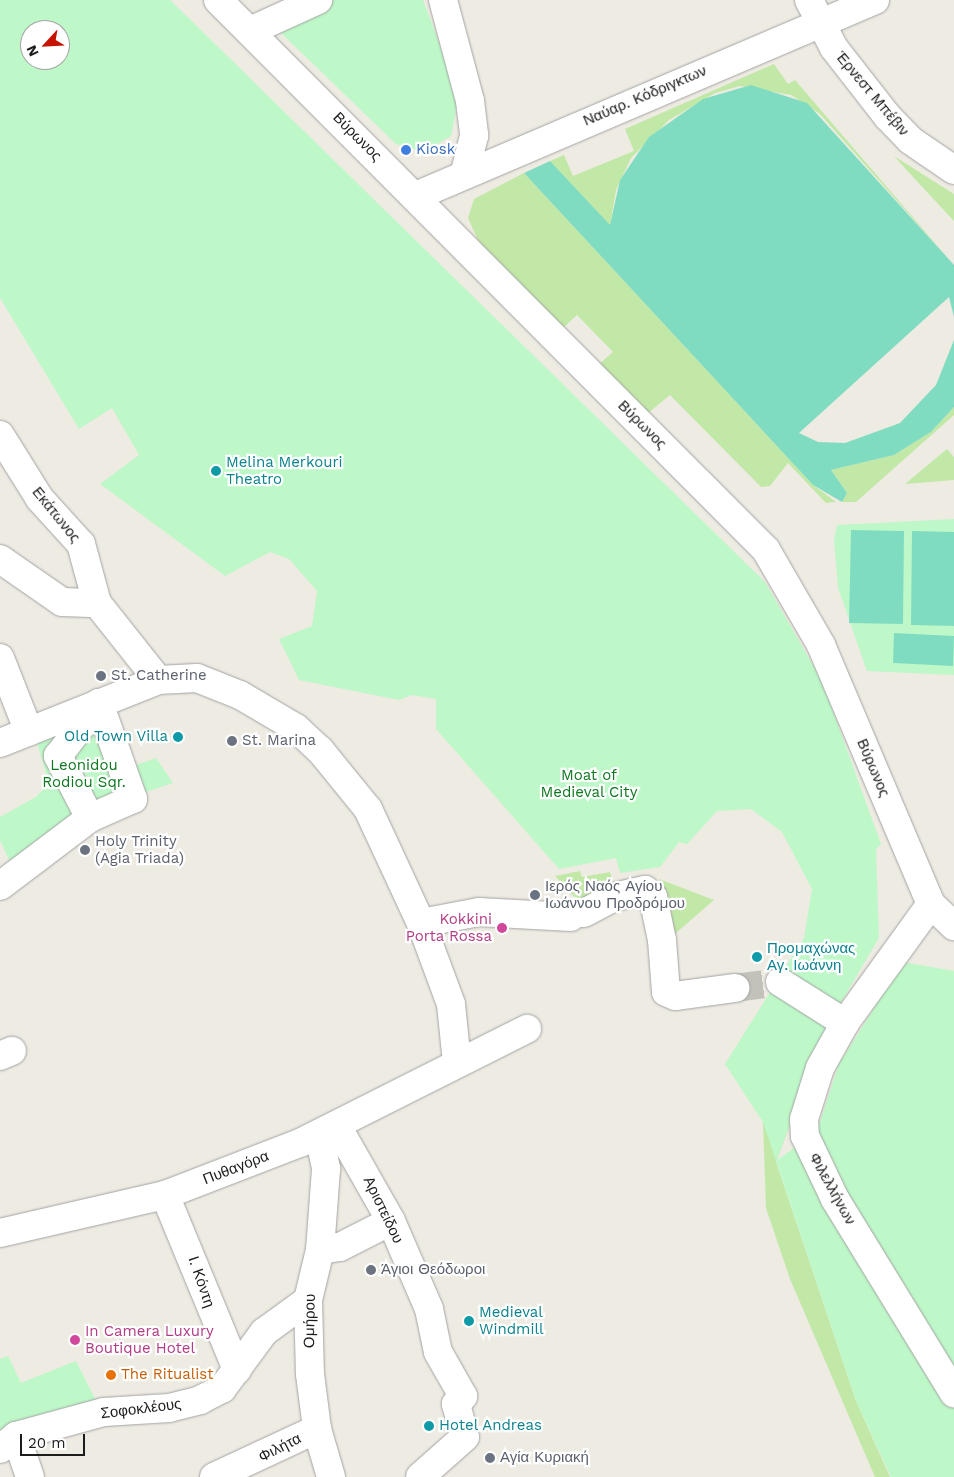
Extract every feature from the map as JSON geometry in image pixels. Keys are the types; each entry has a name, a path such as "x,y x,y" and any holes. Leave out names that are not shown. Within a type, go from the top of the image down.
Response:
{"street":[{"name":"Βύρωνος","path":"218,0 416,196 766,550 821,645 931,904 954,926"},
{"path":"250,31 318,0"},
{"path":"443,0 470,101 474,136 465,173"},
{"name":"Ναύαρ. Κόδριγκτων","path":"416,196 814,11 875,0"},
{"name":"Έρνεστ Μπέβιν","path":"814,11 888,117 910,140 954,170"},
{"name":"Εκάτωνος","path":"0,435 40,499 81,544 97,603"},
{"path":"0,559 62,602 97,603 158,680"},
{"path":"0,658 29,732"},
{"path":"0,743 158,680 197,678 240,695 296,728 320,750 379,825 421,922 451,1004 458,1062"},
{"path":"0,886 90,818 133,799 99,703"},
{"path":"90,818 58,756 99,703"},
{"path":"421,922 479,912 578,915 614,897 645,890 653,897 662,940 665,986 675,996 735,988"},
{"name":"Φιλελλήνων","path":"931,904 839,1020 820,1068 804,1119 805,1136 835,1199 954,1393"},
{"path":"780,982 839,1020"},
{"name":"Πυθαγόρα","path":"0,1233 166,1195 328,1130 458,1062 527,1029"},
{"name":"Αριστείδου","path":"328,1130 390,1221 429,1309 438,1352 463,1396 456,1404 465,1437 420,1477"},
{"name":"Ομήρου","path":"328,1130 320,1250 308,1300 310,1374 317,1429 331,1477"},
{"name":"Ι. Κόντη","path":"166,1195 237,1370"},
{"path":"320,1250 340,1247 390,1221"},
{"name":"Σοφοκλέους","path":"8,1442 104,1412 169,1408 200,1400 222,1388 264,1332 308,1300"},
{"name":"Φιλήτα","path":"214,1477 317,1429"},
{"path":"8,1442 30,1477"}],"green space":[{"name":"Moat of Medieval City","path":"0,0 170,0 765,582 822,681 881,844 876,849 879,938 827,1026 776,1161 763,1122 725,1064 804,938 812,889 782,832 751,809 717,811 687,844 679,842 660,867 620,873 616,858 559,869 436,729 436,699 412,695 399,700 299,680 279,639 312,626 317,591 289,559 270,552 225,576 100,484 139,455 112,408 79,429 0,298"},
{"path":"329,0 423,0 459,95 451,136 423,152 396,144 280,32"},
{"path":"774,64 788,84 795,80 954,265 820,114 791,95 740,86 715,93 669,120 631,158 616,190 610,226 550,161 564,155 573,176 634,151 625,129"},
{"path":"751,85 807,103 954,265 954,317 949,297 799,433 818,442 845,443 900,423 936,385 954,340 954,407 931,432 894,455 831,470 847,493 842,502 813,485 524,173 550,161 610,225 620,180 649,137 703,99"},
{"path":"894,156 954,194 954,221 913,177"},
{"path":"524,173 813,485 836,502 826,503 788,463 770,486 761,487 670,395 647,414 598,365 613,352 577,315 562,329 482,249 468,218 474,199"},
{"path":"954,407 954,415 856,502 842,502 847,493 831,470 894,455 931,432"},
{"path":"947,449 954,457 954,480 905,484"},
{"path":"954,519 954,675 867,671 838,588 834,540 837,525"},
{"path":"851,530 904,531 903,624 849,623"},
{"path":"912,531 954,532 954,626 911,625"},
{"path":"894,633 954,636 953,666 893,663"},
{"name":"Leonidou Rodiou Sqr.","path":"98,713 122,770 156,758 173,783 134,796 15,873 0,840 0,817 36,797 49,783 35,736"},
{"path":"580,871 582,877 610,872 614,886 581,904 555,876"},
{"path":"659,879 714,900 669,939 666,912"},
{"path":"903,962 954,971 954,1477 891,1477 856,1401 776,1161 817,1131 839,1064"},
{"path":"827,1026 776,1162 856,1401 890,1477 875,1477 790,1279 766,1208 763,1122"},
{"path":"8,1356 21,1383 76,1361 103,1415 0,1460 0,1359"}],"tunnel":[{"path":"735,988 780,982"}],"place":[{"name":"Kiosk","path":"406,150"},
{"name":"Melina Merkouri Theatro","path":"216,471"},
{"name":"St. Catherine","path":"101,676"},
{"name":"Old Town Villa","path":"178,737"},
{"name":"St. Marina","path":"232,741"},
{"name":"Holy Trinity (Agia Triada)","path":"85,850"},
{"name":"Ιερός Ναός Αγίου Ιωάννου Προδρόμου","path":"535,895"},
{"name":"Kokkini Porta Rossa","path":"502,928"},
{"name":"Προμαχώνας Αγ. Ιωάννη","path":"757,957"},
{"name":"Άγιοι Θεόδωροι","path":"371,1270"},
{"name":"Medieval Windmill","path":"469,1321"},
{"name":"In Camera Luxury Boutique Hotel","path":"75,1340"},
{"name":"The Ritualist","path":"111,1375"},
{"name":"Hotel Andreas","path":"429,1426"},
{"name":"Αγία Κυριακή","path":"490,1458"}]}
